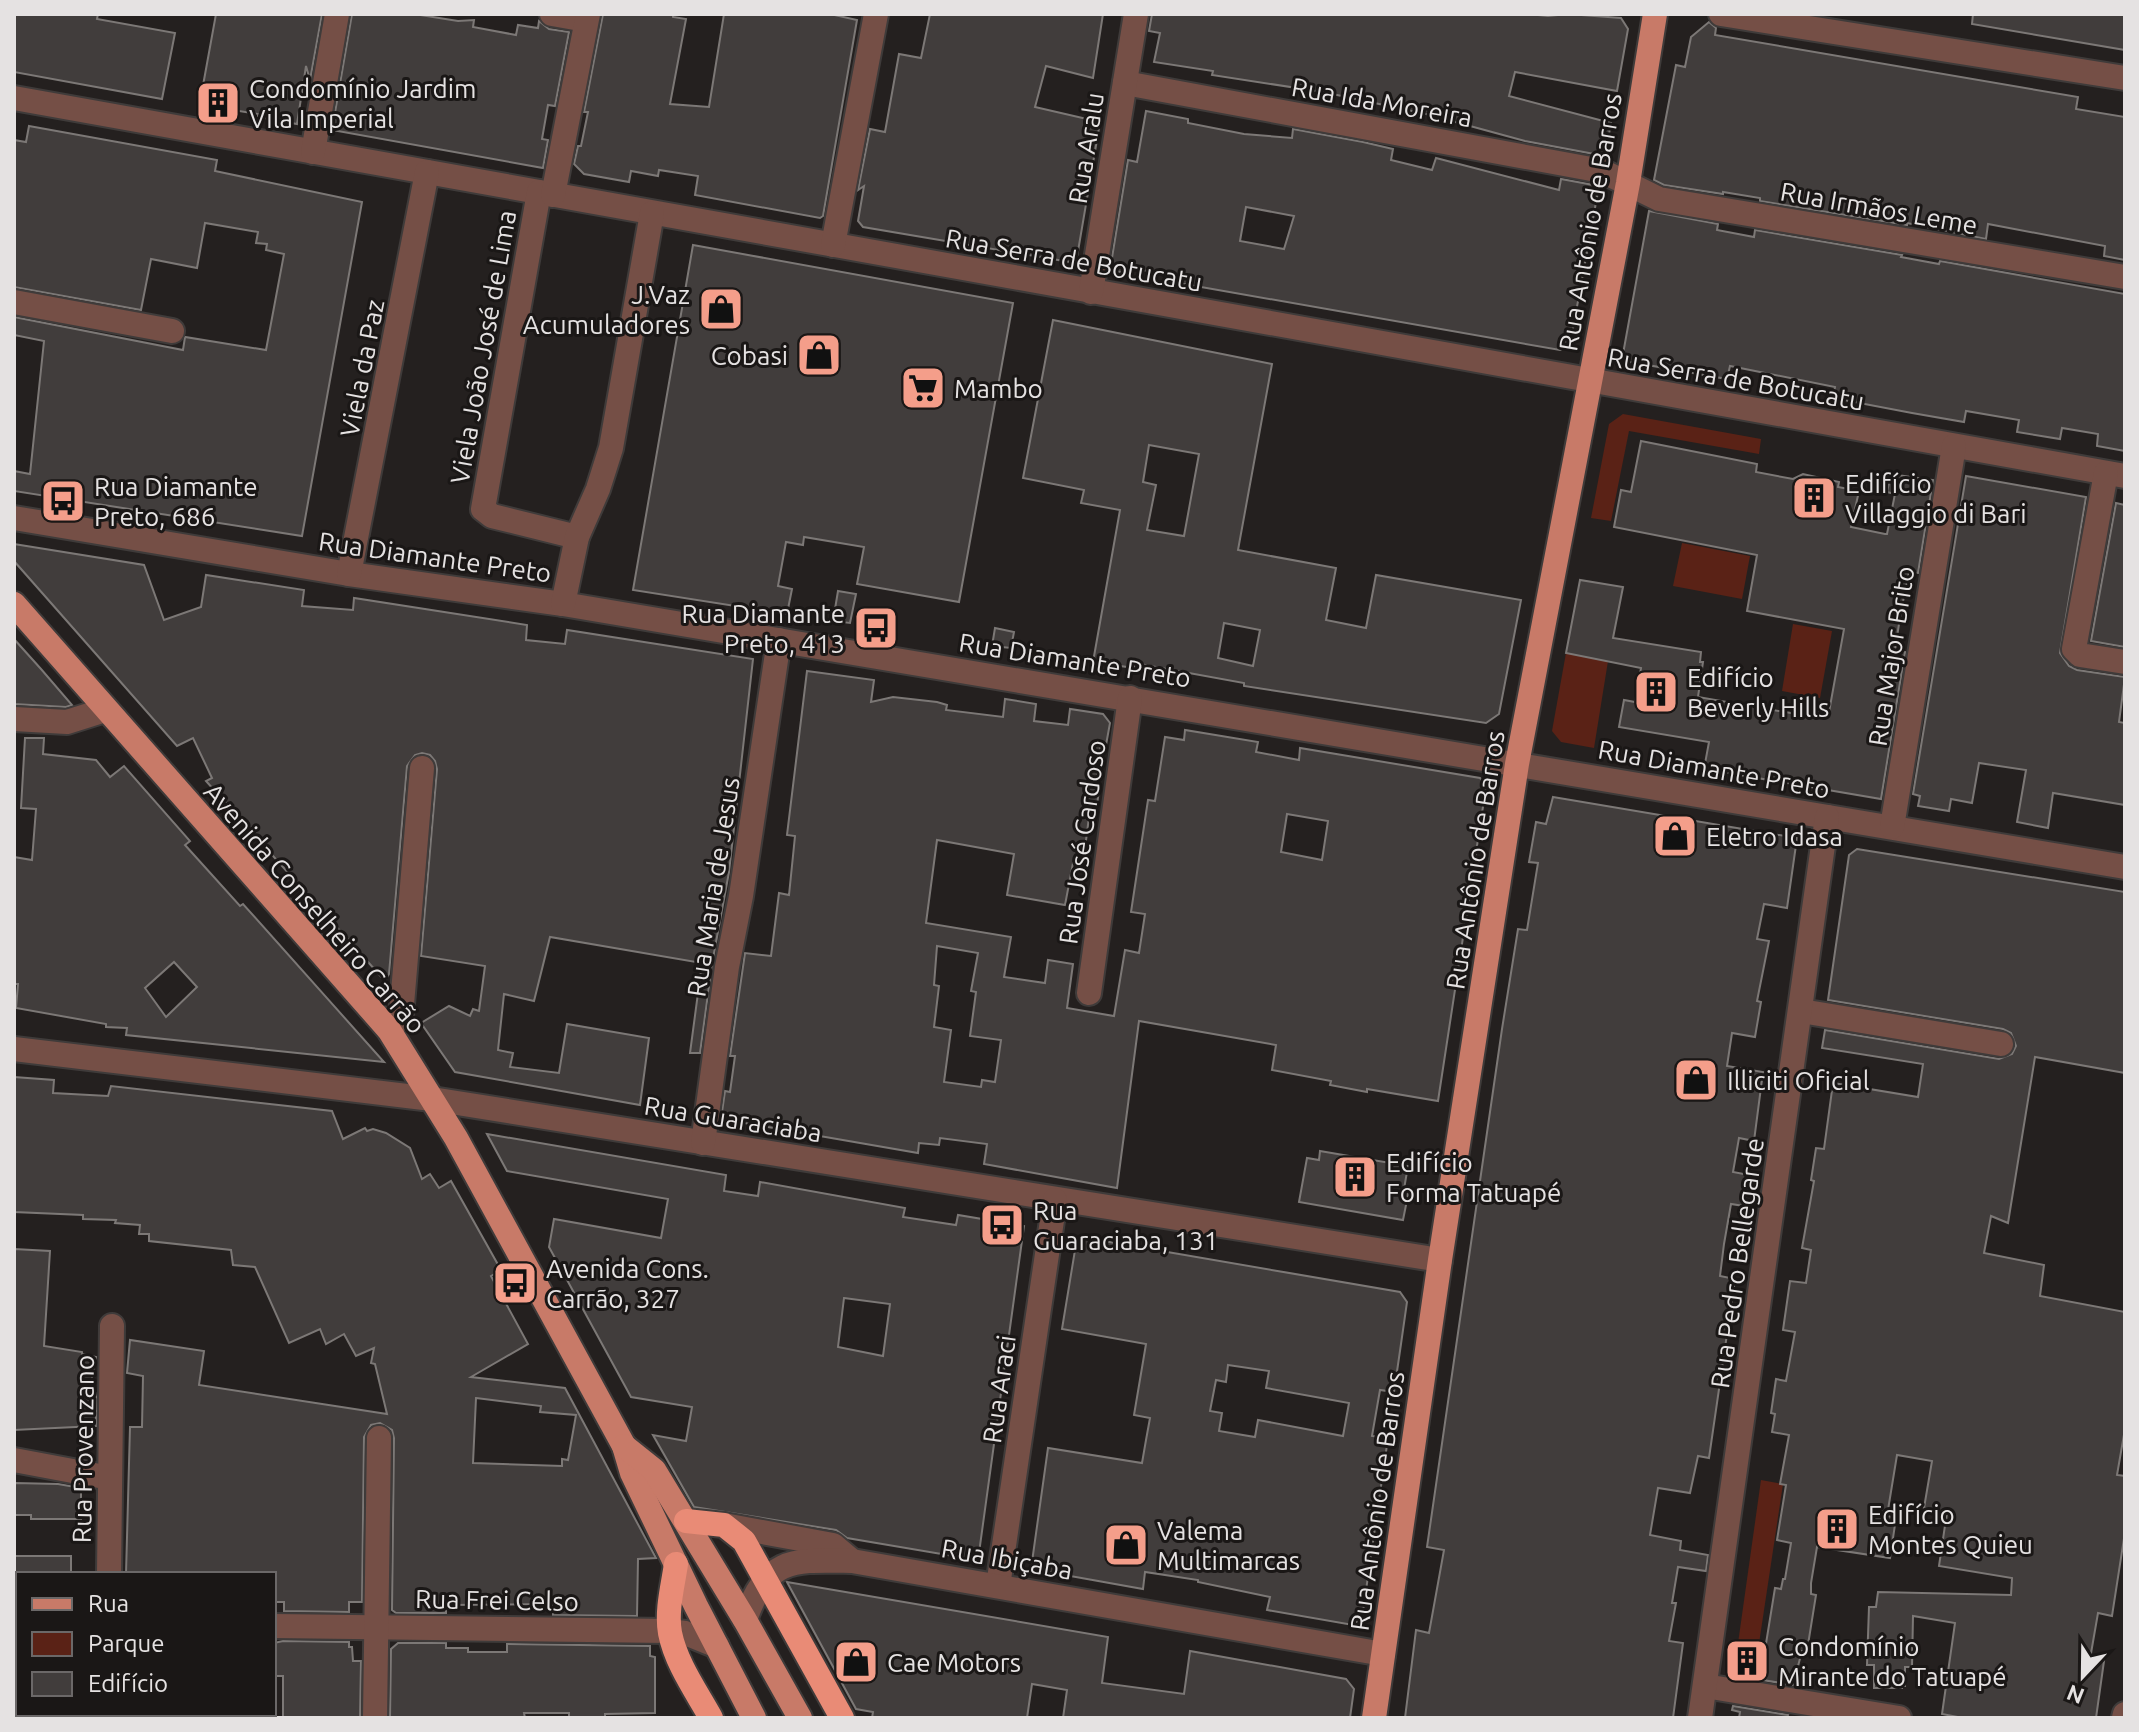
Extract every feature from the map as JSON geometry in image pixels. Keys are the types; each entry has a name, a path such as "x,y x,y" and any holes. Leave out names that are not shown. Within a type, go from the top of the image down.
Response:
{"highway":[{"path":"686,1521 724,1525 744,1541 842,1718"},
{"path":"676,1564 669,1631 682,1665 711,1718"}],"main road":[{"name":"Rua Antônio de Barros","path":"1374,1718 1440,1260 1517,764 1628,183 1655,14"},
{"name":"Avenida Conselheiro Carrão","path":"14,604 389,1030 432,1099 624,1446 632,1473 754,1718"},
{"name":"Avenida Conselheiro Carrão","path":"624,1446 654,1470 800,1718"}],"street":[{"path":"313,152 337,14"},
{"path":"546,193 587,17 552,14"},
{"path":"833,245 876,14"},
{"name":"Rua Aralu","path":"1091,292 1136,14"},
{"path":"1721,14 2125,78"},
{"name":"Rua Ida Moreira","path":"1125,83 1602,171 1628,183"},
{"name":"Rua Serra de Botucatu","path":"14,98 2116,475"},
{"name":"Viela da Paz","path":"349,574 427,172"},
{"name":"Rua Irmãos Leme","path":"1628,183 1659,199 2125,277"},
{"name":"Viela João José de Lima","path":"546,193 483,509 492,516 577,537"},
{"path":"563,604 577,537 598,489 611,448 652,213"},
{"path":"14,302 172,331"},
{"name":"Rua Major Brito","path":"1892,827 1954,446"},
{"path":"2116,475 2074,649 2080,655 2125,662"},
{"name":"Rua Diamante Preto","path":"14,518 349,574 563,604 2125,867"},
{"name":"Rua Maria de Jesus","path":"703,1143 727,967 741,896 779,640"},
{"name":"Rua José Cardoso","path":"1089,993 1130,698"},
{"path":"14,719 67,722 105,710"},
{"path":"389,1030 401,1016 422,768"},
{"name":"Rua Pedro Bellegarde","path":"1700,1718 1827,817"},
{"path":"1801,1011 2001,1044"},
{"name":"Rua Guaraciaba","path":"14,1049 432,1099 1440,1260"},
{"name":"Rua Araci","path":"998,1586 1055,1200"},
{"name":"Rua Provenzano","path":"109,1572 112,1326"},
{"path":"375,1718 379,1438"},
{"path":"14,1460 110,1478"},
{"path":"724,1525 833,1545 852,1561"},
{"name":"Rua Ibiçaba","path":"745,1620 751,1600 777,1569 798,1561 852,1561 1383,1654"},
{"name":"Rua Frei Celso","path":"276,1626 669,1631 685,1633 717,1646"},
{"path":"1705,1686 1899,1718"}],"green space":[{"path":"1623,414 1761,439 1759,454 1629,431 1611,521 1591,518 1609,424"},
{"path":"1682,543 1750,556 1742,599 1673,586"},
{"path":"1793,624 1832,631 1820,698 1782,691"},
{"path":"1566,653 1608,661 1594,748 1561,742 1552,731"},
{"path":"1761,1480 1783,1484 1752,1690 1732,1686"}],"building":[{"path":"14,14 98,14 97,19 175,33 162,99 14,72"},
{"path":"216,14 322,14 310,80 306,66 297,124 208,106 210,92 202,91"},
{"path":"352,14 414,14 458,21 474,20 473,27 516,35 518,25 538,28 539,21 549,29 569,32 555,106 548,105 542,139 548,140 543,168 332,130"},
{"path":"603,14 673,14 673,17 686,19 670,104 709,107 724,14 830,14 857,20 823,216 820,218 695,195 698,176 659,170 658,176 631,171 629,182 584,174 574,164 588,112 584,112"},
{"path":"930,14 1103,14 1093,78 1046,66 1035,107 1100,122 1076,263 863,227 858,221 864,186 858,190 870,129 885,132 899,54 921,58"},
{"path":"1152,14 1568,14 1621,18 1628,29 1617,91 1515,72 1509,96 1611,123 1605,156 1525,141 1426,114 1323,92 1212,75 1213,71 1154,62 1160,33 1149,31"},
{"path":"1973,14 2125,14 2125,50 1972,24"},
{"path":"1709,22 1716,28 1715,35 2078,97 2076,109 2125,117 2125,260 2104,256 2105,246 1988,224 1986,239 1907,223 1760,201 1760,198 1664,185 1654,180 1676,65 1685,67 1691,37"},
{"path":"1146,111 1244,134 1292,138 1293,129 1363,142 1393,149 1391,160 1432,170 1436,158 1559,190 1561,179 1599,186 1570,345 1560,350 1184,284 1169,281 1170,276 1133,268 1132,274 1110,270 1128,160 1137,162","holes":["1246,207 1294,216 1284,249 1240,241"]},
{"path":"29,126 217,160 215,171 362,202 302,536 14,491 14,471 30,474 44,341 14,335 14,317 183,350 185,337 266,350 284,254 266,250 267,244 256,243 258,232 205,223 197,268 151,259 141,310 14,287 14,140 26,142"},
{"path":"1649,211 1718,224 1717,230 1754,237 1755,230 2125,294 2125,451 2097,446 2098,434 2062,428 2060,439 2017,432 2019,420 1966,411 1964,422 1912,413 1833,398 1835,387 1730,366 1727,379 1625,361 1623,354"},
{"path":"693,245 1013,303 959,602 857,584 864,547 804,537 803,545 786,542 778,586 792,589 787,614 633,590"},
{"path":"1053,320 1272,364 1238,550 1336,568 1326,620 1366,628 1376,575 1521,600 1499,714 1486,723 1244,686 1244,683 1134,663 1134,668 1093,662 1120,510 1081,503 1084,490 1023,478","holes":["1149,445 1199,454 1184,536 1147,530 1156,485 1143,482","1224,623 1260,630 1253,666 1218,658"]},
{"path":"1641,441 1757,464 1756,472 1793,479 1803,474 1839,482 1838,487 1859,491 1851,527 1885,534 1895,494 1887,492 1891,474 1933,480 1918,573 1909,572 1901,611 1895,650 1905,652 1881,799 1704,769 1709,742 1619,727 1624,700 1635,702 1641,668 1566,653 1580,580 1623,587 1613,638 1701,652 1700,662 1703,662 1698,697 1808,716 1809,709 1829,712 1844,629 1747,611 1757,555 1614,527 1621,490 1631,492"},
{"path":"1966,476 2086,497 2060,653 2069,666 2077,670 2125,677 2119,722 2125,723 2125,805 2053,793 2048,828 2017,822 2026,770 1979,763 1972,803 1951,799 1949,811 1918,806 1920,796 1913,794"},
{"path":"2116,503 2125,505 2125,647 2091,641"},
{"path":"14,544 144,565 164,620 201,607 206,575 304,590 302,606 353,610 354,598 527,625 526,640 565,644 567,630 753,659 729,872 700,1053 690,1053 702,963 550,937 534,1001 504,994 498,1050 513,1053 510,1067 559,1073 567,1024 649,1038 640,1105 455,1072 421,1023 449,1006 470,1016 473,1009 479,1011 485,966 421,956 437,769 430,755 415,755 407,766 389,974 385,981 206,781 212,778 193,738 177,746 14,561"},
{"path":"838,591 856,594 850,623 833,621"},
{"path":"995,628 1014,632 1011,648 992,646"},
{"path":"14,639 72,705 14,704"},
{"path":"807,671 874,680 871,702 893,697 937,702 947,705 946,710 1003,717 1005,699 1036,704 1034,721 1068,725 1070,709 1103,714 1110,723 1106,745 1101,744 1095,818 1089,817 1083,864 1073,863 1065,905 1007,895 1014,854 937,840 926,923 1011,937 1004,977 1045,983 1048,960 1073,964 1067,1008 1114,1016 1125,950 1139,953 1145,914 1131,912 1148,800 1155,801 1165,737 1184,740 1185,730 1258,742 1256,752 1299,760 1300,748 1480,778 1486,787 1438,1101 1367,1089 1367,1092 1330,1085 1331,1081 1272,1070 1276,1045 1139,1021 1117,1188 984,1164 987,1144 940,1138 939,1145 919,1143 918,1153 721,1119 725,1091 730,1092 735,1056 730,1056 745,953 771,956 779,893 789,895 795,836 787,835","holes":["1287,814 1328,821 1322,860 1281,852","937,946 978,953 971,991 976,992 970,1036 1001,1040 995,1082 982,1080 981,1087 944,1082 951,1030 934,1027 939,986 934,985"]},
{"path":"25,738 44,738 43,754 96,760 110,777 124,766 190,841 185,845 240,906 243,904 384,1062 126,1035 127,1028 106,1027 106,1024 16,1008 14,857 32,860 36,809 21,808","holes":["174,962 197,987 166,1017 145,988"]},
{"path":"1553,797 1797,838 1787,908 1764,904 1757,939 1769,941 1757,1001 1761,1002 1755,1037 1732,1033 1727,1066 1763,1072 1754,1141 1739,1138 1733,1172 1749,1175 1744,1206 1731,1204 1724,1244 1720,1276 1735,1279 1709,1458 1698,1456 1690,1493 1658,1488 1650,1535 1681,1541 1680,1550 1708,1555 1706,1571 1678,1567 1669,1641 1683,1643 1673,1718 1405,1718 1416,1630 1429,1633 1444,1550 1427,1547 1518,929 1527,930 1538,863 1529,862 1536,822 1546,824"},
{"path":"1857,849 2125,892 2125,1073 2035,1057 2008,1223 1991,1216 1984,1253 2044,1265 2040,1296 2125,1312 2125,1429 2117,1475 2125,1476 2125,1532 2112,1616 2098,1613 2090,1659 2104,1661 2096,1718 1963,1718 1942,1714 1955,1623 1913,1616 1912,1667 1905,1667 1905,1686 1874,1688 1874,1665 1867,1665 1869,1607 1876,1607 1878,1592 2011,1595 2012,1578 1939,1566 1947,1512 1924,1508 1932,1461 1897,1455 1887,1516 1896,1518 1890,1558 1817,1547 1811,1583 1811,1594 1816,1595 1807,1651 1802,1651 1793,1685 1738,1676 1741,1653 1764,1656 1775,1588 1781,1589 1785,1579 1791,1543 1777,1540 1786,1485 1780,1484 1789,1435 1772,1432 1775,1414 1771,1413 1776,1379 1786,1381 1795,1332 1783,1330 1790,1281 1806,1283 1811,1250 1802,1248 1814,1181 1811,1180 1816,1148 1824,1149 1833,1083 1918,1097 1923,1064 1822,1048 1825,1030 1999,1059 2012,1054 2016,1046 2011,1033 2003,1029 1828,1000 1849,855"},
{"path":"14,1077 54,1080 53,1093 108,1096 111,1086 332,1111 343,1139 365,1128 367,1131 373,1129 410,1148 422,1179 430,1174 439,1188 451,1181 501,1270 491,1276 528,1344 471,1377 565,1388 656,1558 638,1559 637,1616 553,1615 553,1604 446,1605 446,1613 396,1613 392,1610 394,1438 392,1430 380,1423 371,1425 364,1437 362,1602 349,1602 349,1612 284,1611 284,1602 276,1602 276,1572 126,1572 130,1427 142,1427 143,1376 127,1373 130,1340 204,1351 199,1385 387,1414 375,1364 371,1363 374,1348 356,1356 344,1334 326,1344 320,1329 289,1343 255,1267 233,1265 231,1250 149,1241 149,1234 139,1234 140,1225 115,1223 116,1220 83,1219 83,1215 14,1212","holes":["476,1398 541,1406 540,1412 576,1415 568,1460 562,1459 562,1466 473,1463"]},
{"path":"487,1134 726,1175 724,1191 758,1196 760,1182 905,1208 903,1217 956,1225 958,1215 1024,1226 979,1553 965,1558 847,1538 836,1530 694,1507 653,1435 686,1441 692,1407 631,1397 549,1247 554,1219 661,1238 668,1199 507,1171","holes":["844,1298 890,1304 883,1356 838,1347"]},
{"name":"Edifício Forma Tatuapé","path":"1320,1151 1408,1166 1404,1189 1409,1190 1403,1220 1299,1202 1307,1158 1319,1160"},
{"path":"1086,1238 1400,1292 1407,1302 1394,1392 1380,1390 1372,1436 1388,1438 1362,1618 1353,1625 1267,1610 1270,1597 1198,1580 1145,1572 1143,1589 1031,1569 1048,1448 1142,1463 1150,1418 1134,1415 1146,1344 1062,1329 1076,1244","holes":["1228,1365 1269,1371 1266,1388 1349,1403 1343,1436 1258,1420 1255,1437 1219,1431 1222,1413 1210,1411 1216,1380 1226,1382"]},
{"path":"14,1249 50,1251 44,1346 96,1357 89,1393 96,1393 96,1426 14,1430"},
{"path":"15,1483 81,1488 81,1519 31,1519 31,1515 14,1515"},
{"path":"14,1556 71,1556 71,1572 14,1574"},
{"path":"787,1582 1108,1637 1102,1683 1184,1694 1190,1651 1346,1679 1354,1689 1350,1718 1063,1718 1067,1690 1032,1684 1027,1718 872,1718 873,1712 856,1709"},
{"path":"349,1642 353,1661 361,1661 360,1718 283,1718 283,1676 276,1676 276,1643"},
{"path":"398,1643 446,1643 446,1648 468,1648 468,1652 507,1652 507,1644 650,1646 650,1656 655,1657 655,1713 605,1714 605,1718 569,1718 569,1713 524,1713 525,1718 390,1718 391,1649"},
{"path":"1733,1706 1788,1715 1787,1718 1739,1718 1740,1712 1732,1710"}],"place":[{"name":"Condomínio Jardim Vila Imperial","path":"218,103"},
{"name":"J.Vaz Acumuladores","path":"721,309"},
{"name":"Cobasi","path":"819,355"},
{"name":"Mambo","path":"923,388"},
{"name":"Edifício Villaggio di Bari","path":"1814,498"},
{"name":"Rua Diamante Preto, 686","path":"63,501"},
{"name":"Rua Diamante Preto, 413","path":"876,628"},
{"name":"Edifício Beverly Hills","path":"1656,692"},
{"name":"Eletro Idasa","path":"1675,836"},
{"name":"Illiciti Oficial","path":"1696,1080"},
{"name":"Edifício Forma Tatuapé","path":"1355,1177"},
{"name":"Rua Guaraciaba, 131","path":"1002,1225"},
{"name":"Avenida Cons. Carrão, 327","path":"515,1283"},
{"name":"Edifício Montes Quieu","path":"1837,1529"},
{"name":"Valema Multimarcas","path":"1126,1545"},
{"name":"Condomínio Mirante do Tatuapé","path":"1747,1661"},
{"name":"Cae Motors","path":"856,1662"}]}
